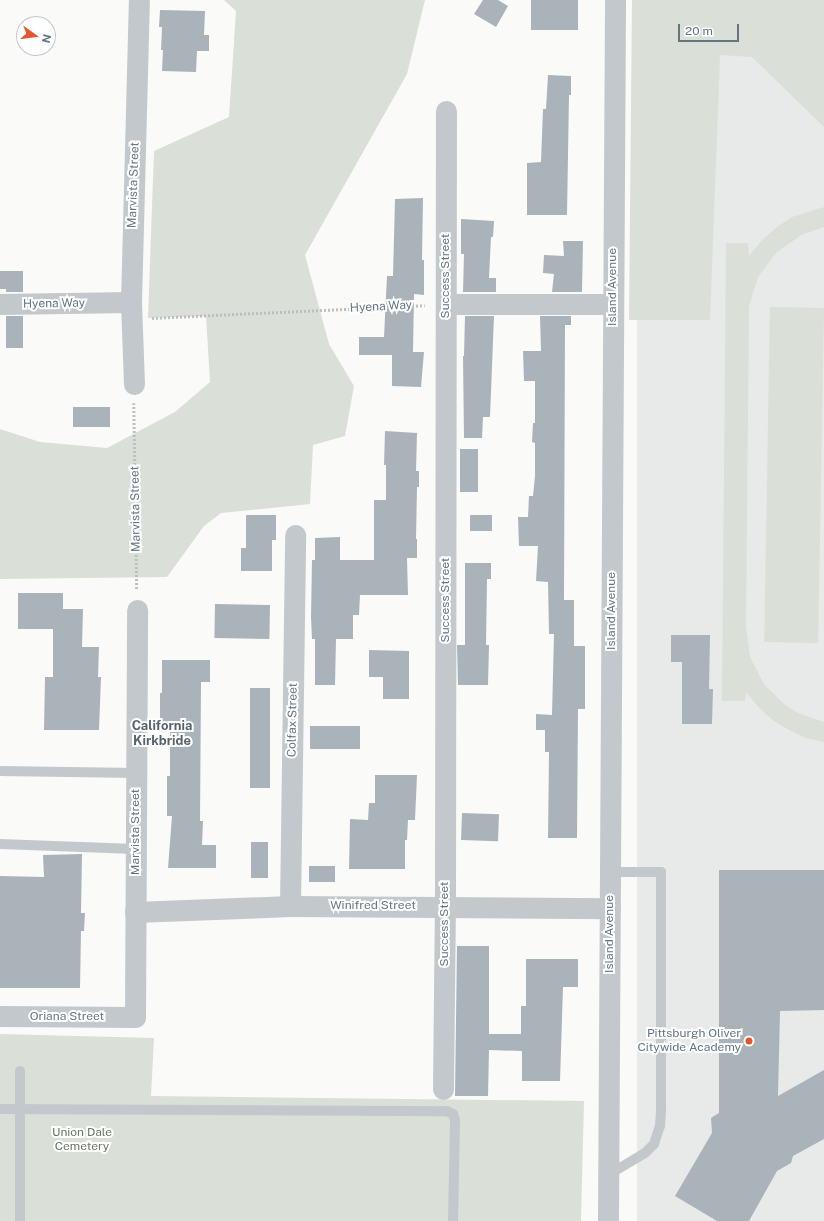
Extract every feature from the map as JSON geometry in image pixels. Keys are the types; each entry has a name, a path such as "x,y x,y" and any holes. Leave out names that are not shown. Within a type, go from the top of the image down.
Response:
{"street":[{"name":"Marvista Street","path":"134,384 131,302 139,0"},
{"name":"Island Avenue","path":"608,1221 615,0"},
{"name":"Success Street","path":"443,1089 445,906 446,111"},
{"name":"Hyena Way","path":"0,304 131,302"},
{"path":"446,304 613,304"},
{"name":"Colfax Street","path":"290,906 295,535"},
{"name":"Marvista Street","path":"135,1017 137,610"},
{"name":"Winifred Street","path":"135,912 290,906 610,908"},
{"name":"Oriana Street","path":"0,1016 135,1017"}],"lane":[{"path":"0,771 136,773"},
{"path":"0,844 135,849"},
{"path":"608,1175 645,1153 654,1144 660,1126 661,1110 661,872 610,872"},
{"path":"20,1071 20,1221"},
{"path":"0,1109 446,1111 453,1114 455,1120 453,1221"}],"path":[{"name":"Hyena Way","path":"148,318 446,304"},
{"name":"Marvista Street","path":"134,384 137,610"}],"shaded area":[{"path":"637,0 824,0 824,1221 637,1221"}],"green space":[{"path":"224,0 425,0 407,74 305,255 329,344 354,386 345,436 313,445 310,504 221,513 204,526 167,577 0,579 0,429 40,442 107,448 175,412 210,382 206,316 148,318 154,151 229,117 236,11"},
{"path":"632,0 824,0 824,127 752,57 720,55 710,320 629,320"},
{"path":"824,207 824,227 801,235 776,253 758,277 749,306 746,626 750,657 764,684 785,705 798,713 824,722 824,742 806,738 774,721 760,709 746,692 745,701 722,701 726,243 748,243 749,256 763,239 792,217"},
{"path":"770,307 824,308 818,643 764,642"},
{"name":"Union Dale Cemetery","path":"0,1034 154,1038 151,1096 584,1101 581,1221 0,1221"}],"building":[{"path":"483,0 498,0 508,6 496,27 474,14"},
{"path":"531,0 578,0 578,30 531,30"},
{"path":"160,10 205,11 204,35 209,35 209,51 197,51 196,72 162,71 163,50 161,50 162,27 159,27"},
{"path":"548,75 571,76 571,95 569,95 567,215 527,215 527,163 541,162 543,109 546,109"},
{"path":"423,198 422,260 424,260 424,295 414,294 413,352 424,352 421,387 392,386 392,355 359,355 359,337 384,337 387,276 393,276 395,199"},
{"path":"461,219 494,221 493,237 491,237 489,278 496,278 496,292 463,292 464,254 461,254"},
{"path":"563,241 583,241 582,292 552,292 554,274 543,273 544,255 564,256"},
{"path":"0,271 23,271 23,292 6,292 6,289 0,289"},
{"path":"6,316 23,316 23,348 6,348"},
{"path":"465,316 494,316 490,417 483,417 482,438 464,438 463,356"},
{"path":"540,316 571,316 571,325 565,325 564,600 574,600 574,646 585,646 585,709 578,709 577,838 548,838 549,752 545,752 545,730 536,730 536,714 552,715 554,634 549,634 548,582 536,581 538,546 519,546 518,517 528,517 529,496 533,496 535,476 535,443 532,442 533,423 535,423 535,381 524,381 523,351 541,351"},
{"path":"73,407 110,407 110,427 73,427"},
{"path":"385,431 417,433 416,471 419,471 419,487 417,487 417,558 407,558 408,595 360,595 359,615 353,615 353,639 336,639 335,685 315,685 315,639 312,639 311,617 312,560 315,560 315,538 340,537 340,560 374,560 374,500 386,500 386,465 384,465"},
{"path":"460,449 478,449 478,492 460,492"},
{"path":"246,515 276,515 276,540 272,540 272,571 241,571 241,548 246,548"},
{"path":"470,515 492,515 492,531 470,531"},
{"path":"465,563 491,563 491,579 487,579 486,645 489,645 488,685 458,685 457,645 465,645"},
{"path":"18,593 63,593 63,609 83,609 82,647 99,647 98,677 101,677 99,730 44,730 45,677 53,677 53,629 18,629"},
{"path":"215,604 270,605 269,639 214,638"},
{"path":"671,635 710,635 709,689 713,689 712,724 682,724 682,662 671,662"},
{"path":"369,650 409,651 409,699 383,699 383,677 369,677"},
{"path":"162,660 210,660 210,682 201,682 200,821 203,821 202,845 216,845 216,868 168,868 172,816 167,816 167,776 170,776 170,724 160,724"},
{"path":"250,688 270,688 270,788 250,788"},
{"path":"310,726 360,726 360,749 310,749"},
{"path":"375,775 417,775 415,820 408,820 407,840 405,840 405,869 349,869 350,819 368,820 369,803 375,803"},
{"path":"462,813 499,814 498,841 461,840"},
{"path":"251,842 268,842 268,878 251,878"},
{"path":"82,854 81,913 85,913 84,931 81,931 80,988 0,988 0,876 44,877 43,855"},
{"path":"309,866 335,866 335,882 309,882"},
{"name":"Pittsburgh Oliver Citywide Academy","path":"719,870 824,870 824,1010 780,1011 778,1096 824,1070 824,1139 793,1156 791,1163 777,1171 749,1221 717,1221 675,1196 712,1133 711,1118 719,1113"},
{"path":"457,946 489,946 489,1034 521,1034 521,1006 526,1006 526,959 578,959 578,987 563,987 560,1081 522,1081 522,1051 489,1050 488,1096 455,1096"}],"place":[{"name":"Pittsburgh Oliver Citywide Academy","path":"749,1041"}],"district":[{"name":"California Kirkbride","path":"162,734"}]}
